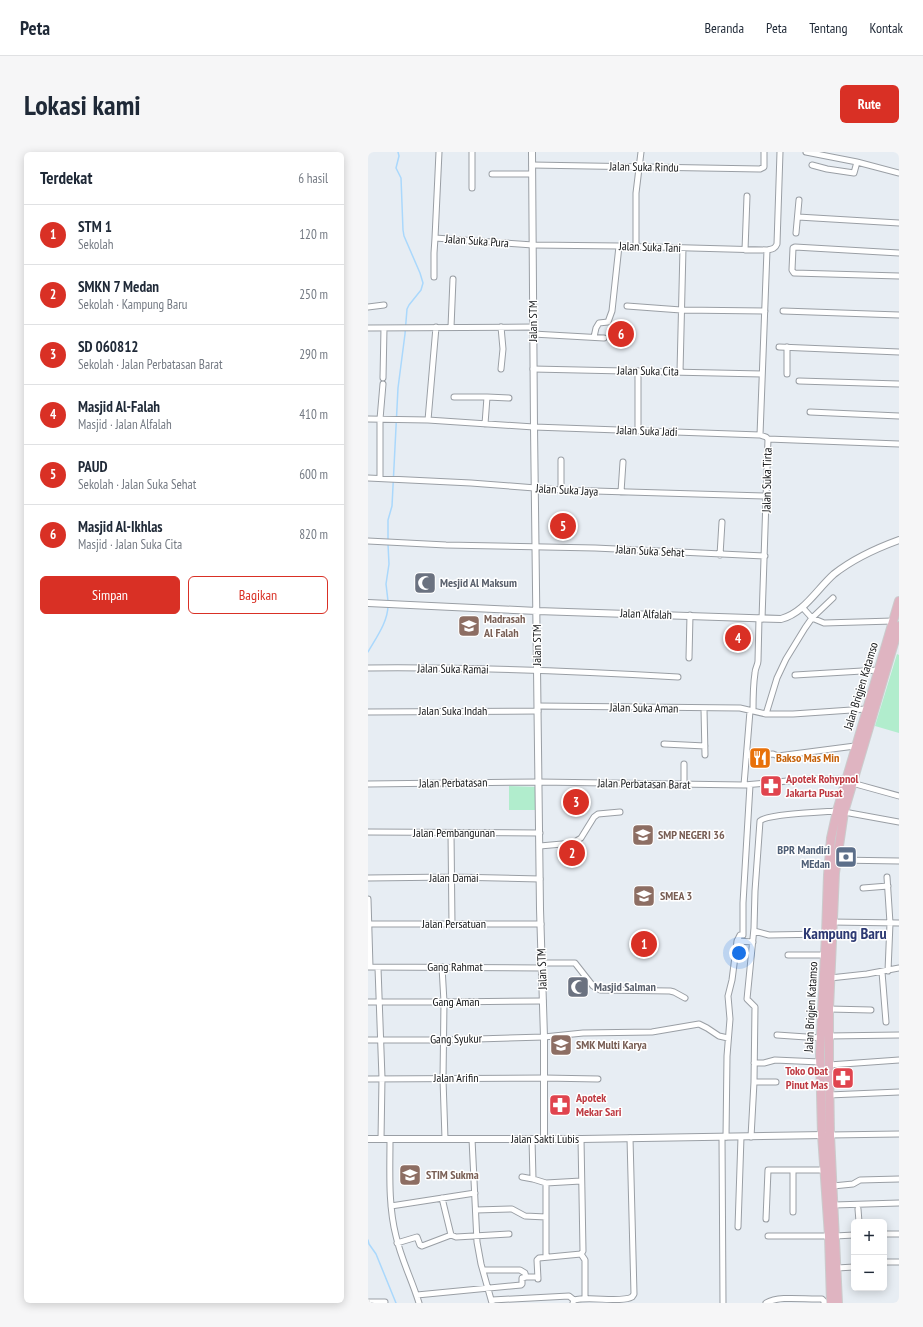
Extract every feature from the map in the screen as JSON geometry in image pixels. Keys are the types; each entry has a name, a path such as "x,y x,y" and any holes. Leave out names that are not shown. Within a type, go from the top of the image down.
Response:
{"main road":[{"name":"Jalan Brigjen Katamso","path":"825,1037 829,1010 830,922 828,875 832,838 896,624 899,601"},
{"name":"Jalan Brigjen Katamso","path":"854,764 855,746 866,709 896,624"},
{"name":"Jalan Brigjen Katamso","path":"830,922 840,812"},
{"name":"Jalan Brigjen Katamso","path":"830,934 825,955 824,1063 826,1135 834,1205 831,1303"},
{"name":"Jalan Brigjen Katamso","path":"824,1063 829,1095 824,1170 837,1268 838,1303"}],"street":[{"name":"Jalan Suka Pura","path":"439,152 435,238 533,245"},
{"path":"472,152 472,188"},
{"name":"Jalan STM","path":"532,152 534,427 540,879 544,1037 544,1138"},
{"path":"636,246 636,198 641,152"},
{"name":"Jalan Suka Rindu","path":"532,165 761,169 764,167 764,152"},
{"path":"767,250 776,248 777,244 780,152"},
{"path":"806,152 857,162 899,173"},
{"path":"812,165 854,173 857,162"},
{"path":"492,174 532,174"},
{"path":"744,250 747,196"},
{"path":"796,233 799,200"},
{"path":"798,217 899,223"},
{"path":"434,276 435,238"},
{"name":"Jalan Suka Tani","path":"533,245 636,246 767,250"},
{"path":"594,337 599,323 608,322 612,312 619,246"},
{"path":"899,253 794,247 792,270 794,273 899,276"},
{"path":"680,372 683,248"},
{"name":"Jalan Suka Tirta","path":"744,785 755,670 758,667 765,556 768,439 760,436 767,250"},
{"path":"452,327 453,279"},
{"path":"368,307 384,305"},
{"path":"628,306 681,310 765,311"},
{"path":"783,311 899,315"},
{"path":"428,420 436,327"},
{"path":"501,327 501,369"},
{"path":"368,328 501,327 604,338"},
{"path":"383,378 384,328"},
{"path":"779,347 899,352"},
{"path":"787,347 787,374"},
{"name":"Jalan Suka Cita","path":"534,369 762,374"},
{"path":"638,371 638,431"},
{"path":"799,381 899,384"},
{"path":"380,478 380,419 383,384"},
{"path":"454,396 509,398"},
{"path":"485,424 487,397"},
{"path":"810,412 899,416"},
{"name":"Jalan Suka Jadi","path":"368,419 428,420 534,427 760,436"},
{"path":"768,439 899,444"},
{"path":"561,460 561,490"},
{"path":"621,492 623,462"},
{"name":"Jalan Suka Jaya","path":"368,478 470,483 561,490 767,496"},
{"path":"720,555 722,522"},
{"name":"Jalan Alfalah","path":"368,603 761,619 786,618 802,607 834,574 870,552 899,540"},
{"name":"Jalan Suka Sehat","path":"368,541 765,556"},
{"path":"766,714 777,678 786,659 812,618 833,598"},
{"path":"802,607 812,618 824,623 896,624"},
{"path":"689,658 690,615"},
{"name":"Jalan Suka Ramai","path":"368,668 537,670 678,677"},
{"path":"795,675 879,670"},
{"name":"Jalan Suka Aman","path":"538,708 740,708 766,714 793,714 866,709"},
{"name":"Jalan Suka Indah","path":"368,712 538,708"},
{"path":"704,709 705,755"},
{"path":"664,744 705,746"},
{"path":"747,756 773,754 778,756 855,746"},
{"path":"684,764 684,784"},
{"name":"Jalan Perbatasan Barat","path":"539,782 750,785 810,778 850,780 899,796"},
{"name":"Jalan Perbatasan","path":"368,784 539,782"},
{"path":"723,1303 724,1137 730,1018 728,996 737,941 740,935 743,935 743,903 750,785"},
{"path":"540,846 573,843 580,838 594,817 598,814 620,812"},
{"path":"751,1137 754,1082 755,1007 747,999 754,929 760,821 766,818 786,815 840,812 899,822"},
{"name":"Jalan Pembangunan","path":"368,832 540,833"},
{"path":"452,833 452,924"},
{"path":"836,860 899,862"},
{"name":"Jalan Damai","path":"368,878 452,877 540,879"},
{"path":"887,877 890,923 888,970"},
{"path":"862,888 888,886"},
{"path":"368,899 369,967"},
{"path":"830,922 899,923"},
{"name":"Jalan Persatuan","path":"368,924 541,924"},
{"path":"743,928 754,929 769,935 830,934"},
{"path":"737,941 752,942"},
{"path":"788,956 825,955"},
{"name":"Gang Rahmat","path":"369,967 442,967 575,963 593,986 600,990 670,991 685,998"},
{"path":"442,967 444,1002 443,1079 445,1139"},
{"path":"378,968 382,1078 381,1139"},
{"path":"830,978 882,972 899,968"},
{"path":"882,972 886,1022"},
{"name":"Gang Aman","path":"368,1002 543,1001"},
{"path":"829,1010 871,1010"},
{"name":"Gang Syukur","path":"368,1040 444,1040 544,1037 583,1033 652,1032 699,1024 722,1037 728,1038"},
{"path":"777,1035 825,1037 899,1035"},
{"path":"754,1063 764,1063 774,1060 824,1063 899,1060"},
{"name":"Jalan Arifin","path":"368,1079 598,1079"},
{"path":"754,1082 776,1082"},
{"path":"829,1095 899,1092"},
{"path":"826,1135 899,1134"},
{"name":"Jalan Sakti Lubis","path":"368,1139 581,1139 826,1135"},
{"path":"738,1227 741,1137"},
{"path":"472,1139 476,1235 479,1254 492,1302 569,1296 573,1302 586,1299 625,1300 632,1297 634,1294 630,1138"},
{"path":"390,1139 391,1206 394,1229 397,1243 419,1303"},
{"path":"532,1139 533,1179"},
{"path":"581,1139 583,1251 581,1254"},
{"path":"766,1219 767,1171 769,1169 824,1170"},
{"path":"793,1170 793,1212"},
{"path":"522,1177 546,1183 581,1181"},
{"path":"833,1186 853,1184 860,1180 899,1179"},
{"path":"546,1183 546,1257"},
{"path":"391,1206 474,1193"},
{"path":"442,1198 451,1235"},
{"path":"834,1205 899,1203"},
{"path":"476,1210 512,1209 525,1216 546,1217"},
{"path":"858,1209 859,1219"},
{"path":"397,1243 416,1237 420,1246 422,1246 451,1235 456,1237 509,1234"},
{"path":"887,1234 899,1234"},
{"path":"768,1236 851,1236"},
{"path":"581,1254 585,1260 586,1299"},
{"path":"417,1295 521,1285 522,1278 538,1278 537,1260 539,1258 581,1254"},
{"path":"887,1262 899,1262"},
{"path":"837,1268 851,1267"},
{"path":"483,1270 520,1270 526,1274 526,1277"},
{"path":"766,1303 773,1299 810,1301 822,1299 824,1303"},
{"path":"368,1302 384,1302"}],"shaded area":[{"path":"556,522 571,522 570,529 556,529"}],"green space":[{"path":"897,654 899,655 899,733 875,726"},
{"path":"509,786 538,787 538,810 509,810"}],"waterway":[{"path":"388,540 388,520 392,506 398,388 407,309 421,290 423,283 404,236 401,178 396,168 399,156 398,152"},
{"path":"388,544 389,564 386,584 388,601"},
{"path":"368,652 384,624 388,605"},
{"path":"368,1240 376,1254 396,1303"}],"place":[{"name":"Masjid Al-Ikhlas","path":"621,334"},
{"name":"PAUD","path":"563,526"},
{"name":"Mesjid Al Maksum","path":"425,583"},
{"name":"Madrasah Al Falah","path":"469,626"},
{"name":"Masjid Al-Falah","path":"738,638"},
{"name":"Bakso Mas Min","path":"760,758"},
{"name":"Apotek Rohypnol Jakarta Pusat","path":"771,786"},
{"name":"SD 060812","path":"576,802"},
{"name":"SMP NEGERI 36","path":"643,835"},
{"name":"SMKN 7 Medan","path":"572,853"},
{"name":"BPR Mandiri MEdan","path":"846,857"},
{"name":"SMEA 3","path":"644,896"},
{"name":"STM 1","path":"644,944"},
{"name":"Masjid Salman","path":"578,987"},
{"name":"SMK Multi Karya","path":"561,1045"},
{"name":"Toko Obat Pinut Mas","path":"843,1078"},
{"name":"Apotek Mekar Sari","path":"560,1105"},
{"name":"STIM Sukma","path":"410,1175"}],"district":[{"name":"Kampung Baru","path":"845,933"}]}
